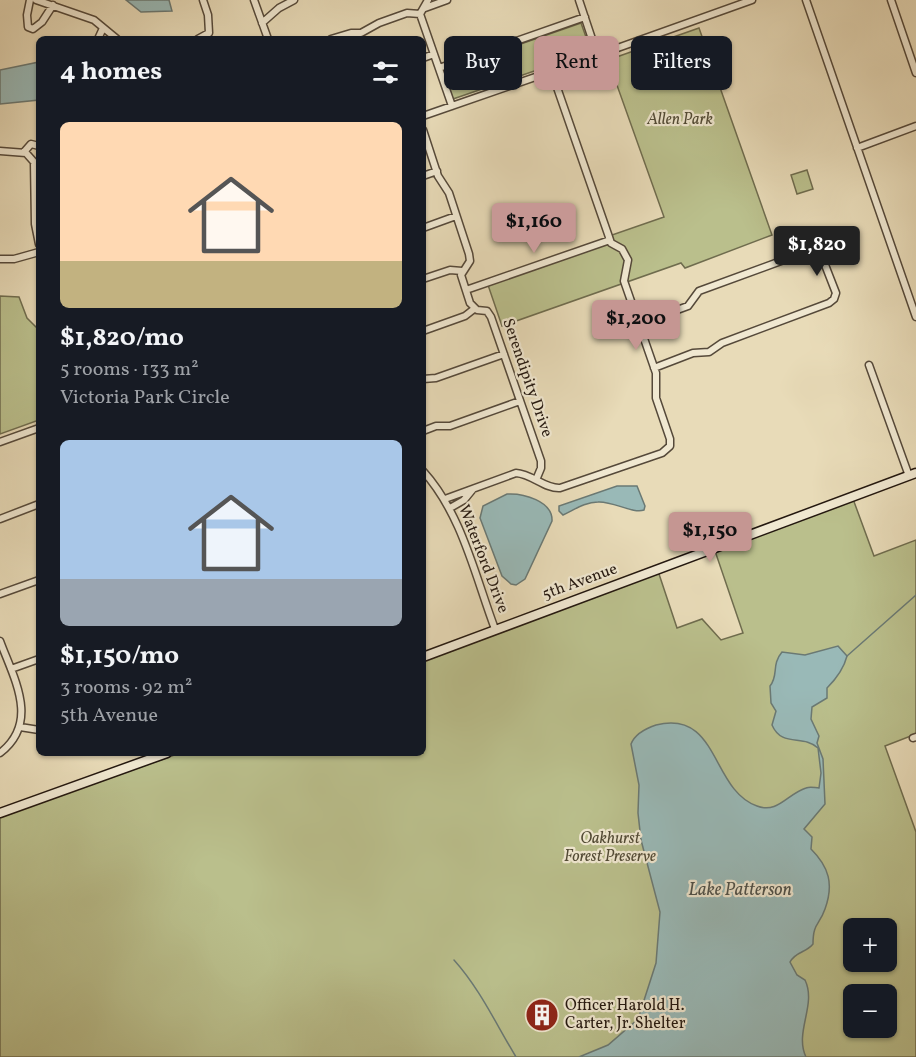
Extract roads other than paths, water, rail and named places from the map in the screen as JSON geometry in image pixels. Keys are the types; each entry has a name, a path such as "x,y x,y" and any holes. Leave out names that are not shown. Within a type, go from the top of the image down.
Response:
{"street":[{"path":"30,0 27,15 28,27 33,29 42,22 56,4"},
{"path":"36,0 56,4 94,20 113,36"},
{"path":"203,0 208,15 209,33 204,36"},
{"path":"254,0 267,36"},
{"path":"262,23 279,8 294,0"},
{"path":"428,0 422,11 452,106"},
{"path":"340,36 361,33 379,23 422,11 447,0"},
{"path":"579,0 591,36"},
{"path":"619,46 726,6 752,0"},
{"path":"806,0 916,317"},
{"path":"891,0 916,73"},
{"path":"439,68 585,17"},
{"path":"99,36 103,28"},
{"path":"426,57 434,54"},
{"path":"426,115 534,79"},
{"path":"445,499 516,473 554,488 560,488 668,449 670,439 656,398 657,376 624,277 627,256 610,240 558,90"},
{"path":"857,148 916,126"},
{"name":"Serendipity Drive","path":"426,139 437,171 447,189 470,258 462,271 466,290 474,309 489,313 542,463 536,480"},
{"path":"24,152 31,144 36,145"},
{"path":"0,151 24,152 34,163"},
{"path":"36,160 34,163 36,229"},
{"path":"426,175 437,171"},
{"path":"426,227 456,216"},
{"path":"466,290 610,240"},
{"path":"639,324 688,306 699,291 814,249 821,255 836,293 834,299 829,303 722,343 709,352 693,353 654,368"},
{"path":"0,260 36,253"},
{"path":"426,278 450,270 462,271"},
{"path":"426,330 465,316 474,309"},
{"path":"426,379 436,378 504,354"},
{"path":"869,365 913,474"},
{"path":"426,430 435,426 450,426 520,401"},
{"path":"0,442 36,429"},
{"name":"5th Avenue","path":"426,656 913,474"},
{"name":"Waterford Drive","path":"426,475 450,508 495,629"},
{"path":"450,508 464,500 474,489"},
{"path":"0,519 36,505"},
{"path":"0,594 36,581"},
{"path":"0,641 22,709 20,727 12,742 0,753"},
{"path":"10,669 36,659"},
{"path":"20,727 36,730"},
{"path":"0,813 149,756"}],"water":[{"path":"126,0 169,0 172,11 141,12"},
{"path":"36,63 36,100 0,104 0,70"},
{"path":"617,486 637,486 645,506 644,510 593,502 563,515 559,511 559,506"},
{"path":"507,494 529,497 542,503 548,508 552,521 525,579 516,585 511,584 502,576 480,518 483,506"},
{"name":"Lake Patterson","path":"838,646 847,656 846,660 827,688 827,698 812,707 811,719 819,736 817,743 823,759 825,804 804,829 812,837 811,849 826,869 829,884 828,900 815,928 813,944 790,962 797,975 805,980 808,989 809,999 802,1038 806,1057 579,1057 608,1045 638,1019 656,963 660,912 641,840 638,813 639,785 631,744 633,740 656,725 677,723 692,729 704,739 731,784 742,797 764,808 777,805 806,788 819,788 821,773 818,748 806,742 787,739 776,732 772,725 776,711 771,703 770,686 782,652 805,655"}],"waterway":[{"path":"847,656 916,595"},
{"path":"454,960 480,995 516,1057"}],"place":[{"name":"Officer Harold H. Carter, Jr. Shelter","path":"542,1015"}],"park label":[{"name":"Allen Park","path":"680,120"},
{"name":"Oakhurst Forest Preserve","path":"610,848"}]}
